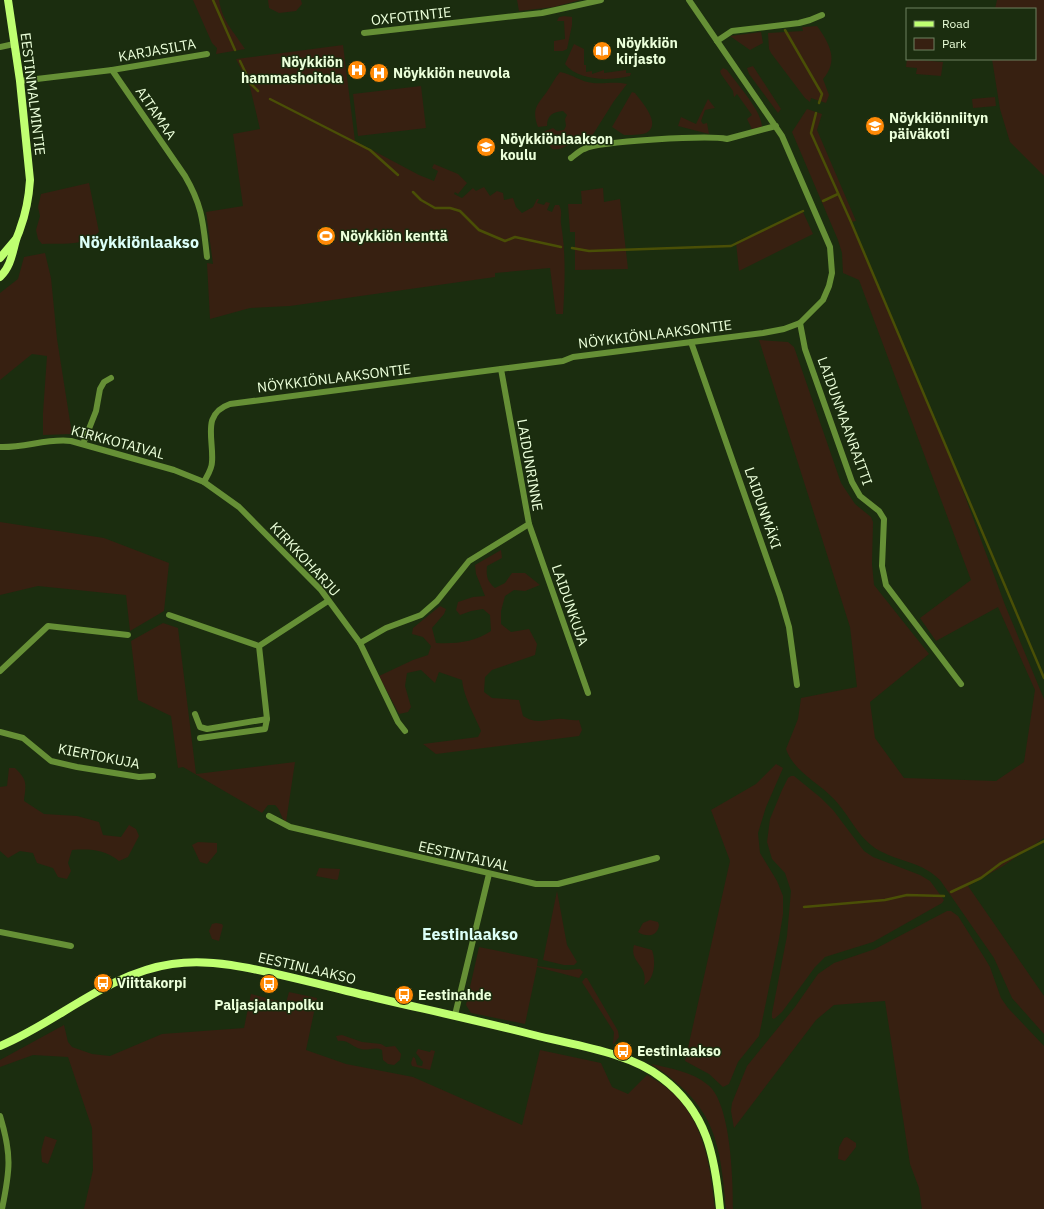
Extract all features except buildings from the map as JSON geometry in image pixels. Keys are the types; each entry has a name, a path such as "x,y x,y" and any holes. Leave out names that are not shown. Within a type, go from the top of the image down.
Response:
{"street":[{"name":"EESTINMALMINTIE","path":"0,276 6,271 11,260 29,195 30,180 20,81 8,0"},
{"name":"OXFOTINTIE","path":"364,33 542,13 594,0 601,0"},
{"name":"NÖYKKIÖNLAAKSONTIE","path":"204,482 211,467 212,460 212,422 216,411 223,406 564,361 573,356 763,333 784,329 800,323 814,311 826,293 832,273 831,253 827,240 782,136 689,0"},
{"path":"717,41 732,31 799,23 822,15"},
{"path":"0,47 14,44"},
{"name":"KARJASILTA","path":"112,70 207,54"},
{"path":"20,81 112,70"},
{"name":"AITAMAA","path":"112,70 185,176 195,194 202,212 206,257"},
{"path":"571,158 584,149 600,145 698,138 719,138 727,140 776,126"},
{"name":"EESTINMALMINTIE","path":"0,258 16,238"},
{"name":"LAIDUNMAANRAITTI","path":"800,323 805,349 852,482 860,496 879,510 884,518 882,566 886,585 961,684"},
{"name":"LAIDUNMÄKI","path":"691,342 780,596 789,627 797,685"},
{"name":"LAIDUNRINNE","path":"360,643 386,628 421,615 438,601 469,561 529,524 501,369"},
{"path":"83,444 96,411 100,389 104,382 110,378"},
{"name":"KIRKKOTAIVAL","path":"0,447 20,447 60,439 83,444 174,470 204,482"},
{"name":"KIRKKOHARJU","path":"204,482 239,507 321,590 360,643 398,722 405,731"},
{"name":"LAIDUNKUJA","path":"529,524 588,693"},
{"path":"259,646 328,601"},
{"path":"169,615 259,646"},
{"path":"0,671 48,626 128,635"},
{"path":"200,738 265,729 267,719 259,646"},
{"path":"195,714 200,727 207,729 267,719"},
{"name":"KIERTOKUJA","path":"0,732 24,738 51,761 77,767 139,777 153,776"},
{"name":"EESTINTAIVAL","path":"269,816 290,827 536,884 558,884 657,858"},
{"path":"455,1015 489,874"},
{"path":"0,932 71,946"},
{"name":"EESTINLAAKSO","path":"0,1046 125,978 171,964 201,961 238,966 455,1015 604,1053 638,1064 662,1078 681,1094 698,1118 710,1143 720,1209"},
{"path":"0,1116 8,1145 10,1165 2,1209"}],"green space":[{"path":"193,0 219,0 226,21 245,49 216,54 217,48 212,43"},
{"path":"268,0 301,0 302,4 296,11 279,13 269,8"},
{"path":"517,0 580,0 554,7 519,11"},
{"path":"997,0 1044,0 1044,176 1010,142 1000,109 992,60 1036,60 1036,8 995,8"},
{"path":"559,17 572,17 572,25 567,49 563,51 554,51 554,41 565,39 564,21 557,21"},
{"path":"817,26 826,39 832,59 831,66 823,79 829,95 826,103 811,98 810,102 805,98 769,49 768,33 803,31 802,27"},
{"path":"761,32 763,43 750,50 730,36"},
{"path":"574,44 584,49 584,65 586,65 586,72 592,71 592,74 604,70 604,73 626,70 626,73 631,73 630,76 604,79 586,77 571,70 565,64"},
{"path":"343,45 355,141 419,175 434,181 438,171 432,168 434,164 458,174 467,183 458,194 455,192 454,194 462,198 473,188 476,191 484,187 490,196 497,191 503,193 504,200 513,198 516,207 522,213 533,207 537,199 539,199 537,203 544,205 546,202 550,203 547,210 552,212 555,205 559,205 563,235 565,280 563,314 556,314 550,268 495,273 495,277 290,306 250,308 210,319 207,263 213,264 206,212 243,206 233,134 260,129 250,87 236,59"},
{"path":"907,60 943,62 941,76 916,74 917,68 906,67"},
{"path":"753,66 781,109 778,113 749,74 747,68"},
{"path":"723,68 727,70 754,106 758,113 762,127 752,129 747,119 752,115 737,94 734,97 733,91 721,74 720,71"},
{"path":"560,72 589,82 627,84 614,101 592,136 580,138 562,148 552,149 541,133 553,128 557,131 564,130 567,115 563,111 556,112 549,117 547,126 538,127 535,112 540,101"},
{"path":"421,86 426,128 358,136 353,94"},
{"path":"632,92 635,93 646,107 652,119 652,124 651,129 646,133 638,135 624,135 612,127"},
{"path":"995,97 996,106 973,108 972,99"},
{"path":"708,99 715,108 705,110 701,121 703,124 707,123 709,134 678,126 681,117 696,124"},
{"path":"807,109 822,114 817,130 856,221 851,222 952,461 1005,605 1044,699 1044,838 1003,866 968,886 1044,996 1044,1034 1012,998 994,958 940,880 925,869 888,855 872,846 860,834 834,799 800,770 786,749 798,719 801,698 857,687 850,627 759,340 788,342 794,347 841,483 855,504 871,517 873,522 872,564 874,585 929,654 870,702 875,738 904,778 996,781 1024,762 1035,690 998,607 936,641 920,618 971,580 859,280 843,273 842,253 838,240 792,132"},
{"path":"89,183 99,232 93,237 79,242 65,244 42,244 38,239 36,230 40,216 38,207 41,194"},
{"path":"603,188 604,202 620,199 628,269 575,270 575,232 570,232 568,204 582,204 581,191"},
{"path":"803,212 813,234 739,271 736,242"},
{"path":"45,253 51,278 57,339 72,434 43,435 47,356 32,354 0,380 0,293 18,279 24,257"},
{"path":"0,522 104,538 169,563 164,611 130,631 126,595 38,586 0,595"},
{"path":"501,550 502,558 487,566 488,578 490,583 495,588 505,583 512,573 525,573 540,585 525,591 514,590 505,596 501,611 501,624 511,632 529,629 537,644 535,655 492,670 485,677 484,692 492,698 519,700 523,716 531,720 579,720 582,730 579,736 436,754 423,744 478,737 481,731 467,700 462,680 439,672 435,683 421,670 407,673 405,686 411,707 408,712 399,714 379,676 413,660 428,655 431,646 423,637 412,634 413,628 440,606 446,609 444,614 432,628 436,643 465,642 478,638 491,631 490,615 483,609 460,615 456,610 458,602 473,597 485,596 476,574 475,565"},
{"path":"163,623 178,628 196,774 295,762 286,822 275,805 268,805 262,813 183,767 178,768 171,716 138,700 131,641"},
{"path":"776,764 783,768 766,807 758,833 760,853 777,881 783,896 783,914 779,939 759,1036 738,1062 729,1084 723,1087 709,1074 685,1061 730,861 711,810 756,784"},
{"path":"9,768 15,768 24,779 24,801 44,814 77,816 99,822 103,835 121,837 129,825 136,829 139,836 128,857 119,861 102,852 72,850 68,863 71,871 67,879 58,877 53,868 37,863 33,853 20,851 8,858 0,851 0,787 7,786"},
{"path":"794,776 833,810 864,851 873,857 920,875 930,881 944,900 942,903 873,942 825,957 815,967 782,1012 774,1019 772,1018 772,1013 787,936 791,891 785,873 772,859 767,842 770,819 782,790 788,778"},
{"path":"198,842 217,843 217,852 207,864 200,862 192,845"},
{"path":"319,868 340,869 338,879 316,876"},
{"path":"557,891 567,945 577,962 574,965 564,965 543,960"},
{"path":"947,911 951,911 958,916 984,957 990,967 1001,998 1008,1008 1044,1046 1044,1209 922,1209 919,1188 910,1164 885,1001 834,1005 816,1020 734,1128 731,1111 732,1103 747,1066 795,1007 818,974 834,963 875,949"},
{"path":"650,920 658,922 659,925 657,932 652,935 645,935 638,932 643,923"},
{"path":"212,924 222,924 223,926 219,941 212,939 209,931"},
{"path":"634,945 652,950 653,954 654,969 650,979 644,985 644,973 634,956"},
{"path":"479,947 538,959 537,966 565,970 580,969 583,972 579,978 537,967 525,1024 471,1013 466,1005"},
{"path":"585,978 587,978 618,1031 619,1037 613,1045 614,1032 582,982"},
{"path":"289,992 317,998 306,1050 346,1064 413,1077 522,1125 540,1050 601,1063 612,1087 628,1094 647,1075 665,1087 680,1100 691,1115 705,1150 713,1188 715,1209 84,1209 93,1170 92,1128 68,1057 33,1055 0,1067 0,1060 64,1025 68,1042 72,1047 92,1054 110,1056 162,1034 244,1028 251,994 286,1003"},
{"path":"342,1035 362,1042 381,1044 386,1047 395,1046 401,1054 400,1060 394,1065 388,1064 383,1060 382,1050 377,1048 361,1049 345,1041 338,1041 336,1036"},
{"path":"418,1049 430,1052 431,1050 435,1051 430,1070 412,1066 411,1063 413,1057 415,1058 417,1065 422,1066 423,1062 416,1053"},
{"path":"651,1064 681,1071 695,1077 708,1085 716,1094 722,1108 729,1143 733,1209 726,1209 721,1162 710,1125 701,1109 672,1079"},
{"path":"45,1136 57,1140 48,1164 42,1162 41,1151"},
{"path":"847,1137 856,1143 856,1147 845,1161 838,1159 839,1147 844,1138"}],"waterway":[{"path":"213,0 235,50"},
{"path":"785,30 822,94 819,103"},
{"path":"240,61 251,84 258,91"},
{"path":"270,99 370,150 398,175"},
{"path":"816,113 811,133 851,222 1044,678"},
{"path":"413,192 421,200 435,208 450,208 460,211 479,230 505,241 515,237 561,247"},
{"path":"823,201 838,194"},
{"path":"572,248 589,251 731,246 803,211"},
{"path":"951,892 981,878 1001,863 1044,841"},
{"path":"804,907 885,900 907,895 944,896"}],"place":[{"name":"Nöykkiön kirjasto","path":"602,51"},
{"name":"Nöykkiön hammashoitola","path":"357,70"},
{"name":"Nöykkiön neuvola","path":"379,73"},
{"name":"Nöykkiönniityn päiväkoti","path":"875,126"},
{"name":"Nöykkiönlaakson koulu","path":"486,147"},
{"name":"Nöykkiön kenttä","path":"326,236"},
{"name":"Viittakorpi","path":"103,983"},
{"name":"Paljasjalanpolku","path":"269,984"},
{"name":"Eestinahde","path":"404,995"},
{"name":"Eestinlaakso","path":"623,1051"}],"district":[{"name":"Nöykkiönlaakso","path":"139,242"},
{"name":"Eestinlaakso","path":"470,934"}]}
